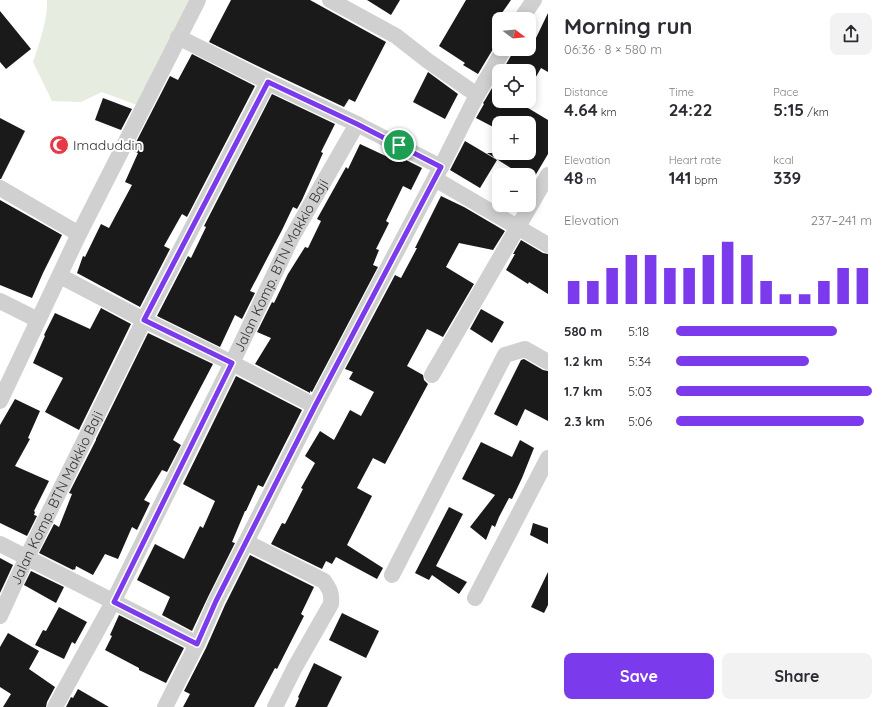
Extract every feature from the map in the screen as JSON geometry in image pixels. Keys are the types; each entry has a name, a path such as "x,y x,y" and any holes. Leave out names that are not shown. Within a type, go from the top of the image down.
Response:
{"street":[{"path":"0,401 79,234 198,0"},
{"path":"330,0 396,36 428,61 477,95"},
{"path":"526,12 534,0"},
{"path":"178,37 357,124 438,173 518,227 548,245"},
{"path":"165,707 197,644 216,601 315,406 438,173 477,95 500,56"},
{"name":"Jalan Komp. BTN Makkio Baji","path":"0,616 27,557 144,320 268,82"},
{"name":"Jalan Komp. BTN Makkio Baji","path":"55,707 114,602 232,363 292,237 357,124"},
{"path":"432,375 548,175"},
{"path":"0,188 79,234"},
{"path":"60,276 315,406"},
{"path":"0,301 38,320"},
{"path":"392,575 505,355 524,349 548,362"},
{"path":"475,598 548,458"},
{"path":"246,542 324,581 330,589 332,596 331,604 275,707"},
{"path":"0,544 197,644"}],"shaded area":[{"path":"47,0 190,0 137,105 102,92 81,102 52,101 33,62 45,23"}],"building":[{"path":"231,0 310,0 386,42 355,102 349,99 344,107 209,42"},
{"path":"367,0 400,0 391,15"},
{"path":"466,0 511,0 503,12 492,12 492,51 478,74 463,65 465,63 439,46"},
{"path":"0,11 31,49 6,69 0,62"},
{"path":"548,13 548,72 541,68 536,77 536,64 506,64 511,56 536,56 536,38"},
{"path":"192,54 255,86 187,217 182,214 164,246 170,249 140,307 77,273 83,256 85,257 101,224 109,228 132,185 125,182 138,153 132,150 170,76 178,80"},
{"path":"428,72 458,94 445,119 413,102"},
{"path":"492,88 492,108 528,108 548,120 548,154 536,174 536,168 511,168 498,160 536,160 536,116 492,116 492,126 476,118 484,104 483,103"},
{"path":"272,94 335,124 321,152 323,153 302,200 297,209 293,207 250,291 255,293 242,319 235,315 220,347 157,316 188,256 191,258 206,227 204,226"},
{"path":"103,98 132,109 121,130 95,120"},
{"path":"0,118 25,131 1,179 0,179"},
{"path":"465,141 492,157 492,160 497,160 480,188 450,170"},
{"path":"360,144 390,158 392,153 422,168 411,190 403,186 386,221 389,223 376,249 379,250 373,265 378,267 312,392 310,391 310,393 255,364 271,338 257,332 272,302 274,303 288,274 305,247 308,248 321,221 317,219 346,167 348,169"},
{"path":"441,196 464,207 505,231 493,250 459,243 446,267 474,284 443,337 427,329 407,366 423,375 424,380 428,384 385,464 373,458 357,488 372,496 347,545 383,568 377,579 336,557 332,564 326,561 322,569 271,544 282,523 285,524 303,489 301,488 315,463 305,456 320,431 334,440 350,410 361,416 374,392 349,379 353,372 345,369 395,275 401,278 417,248 415,248"},
{"path":"0,200 62,235 32,298 0,285"},
{"path":"521,240 543,253 548,254 548,294 529,282 528,284 506,270"},
{"path":"101,308 131,324 79,430 45,412 63,378 33,363 45,336 44,335 55,313 90,329"},
{"path":"481,309 504,322 492,343 470,329"},
{"path":"148,333 213,364 173,440 181,445 167,472 162,470 144,500 150,503 137,530 132,527 118,559 105,554 93,575 76,566 75,570 73,570 39,553 54,524 59,527 72,494 69,493"},
{"path":"524,359 543,370 548,371 548,421 525,409 517,426 494,414 521,360"},
{"path":"236,376 302,410 263,487 258,485 245,511 232,542 235,543 192,631 162,615 170,597 137,580 155,544 184,559 200,526 203,528 215,501 183,484"},
{"path":"15,399 40,411 28,438 30,439 15,466 49,481 34,511 34,515 37,516 27,536 0,523 0,425"},
{"path":"520,440 534,448 512,499 509,498 495,527 492,525 486,540 470,527 495,495 462,479 481,442 512,457"},
{"path":"449,507 463,514 436,566 467,582 459,594 432,575 429,580 415,573"},
{"path":"533,523 548,528 548,544 530,535"},
{"path":"250,555 314,587 301,614 304,616 277,669 275,668 254,707 183,707 190,694 184,691"},
{"path":"0,558 13,565 0,593"},
{"path":"31,571 64,587 56,603 24,585"},
{"path":"548,572 548,605 544,613 531,607"},
{"path":"59,607 87,622 75,644 72,642 64,659 35,645 43,630 46,631"},
{"path":"342,613 379,631 366,658 329,640"},
{"path":"119,615 184,648 166,683 139,670 139,668 105,650 112,636 110,635"},
{"path":"8,633 39,651 29,669 55,687 46,707 3,707 11,694 0,687 0,647"},
{"path":"314,663 342,677 327,707 295,707 299,698 298,697"},
{"path":"78,689 109,707 66,707 71,697 73,698"}],"place":[{"name":"Imaduddin","path":"59,145"}],"route":[{"path":"268,82 399,145 441,167 315,406 216,601 197,644 114,602 232,363 144,320 268,82"}]}
